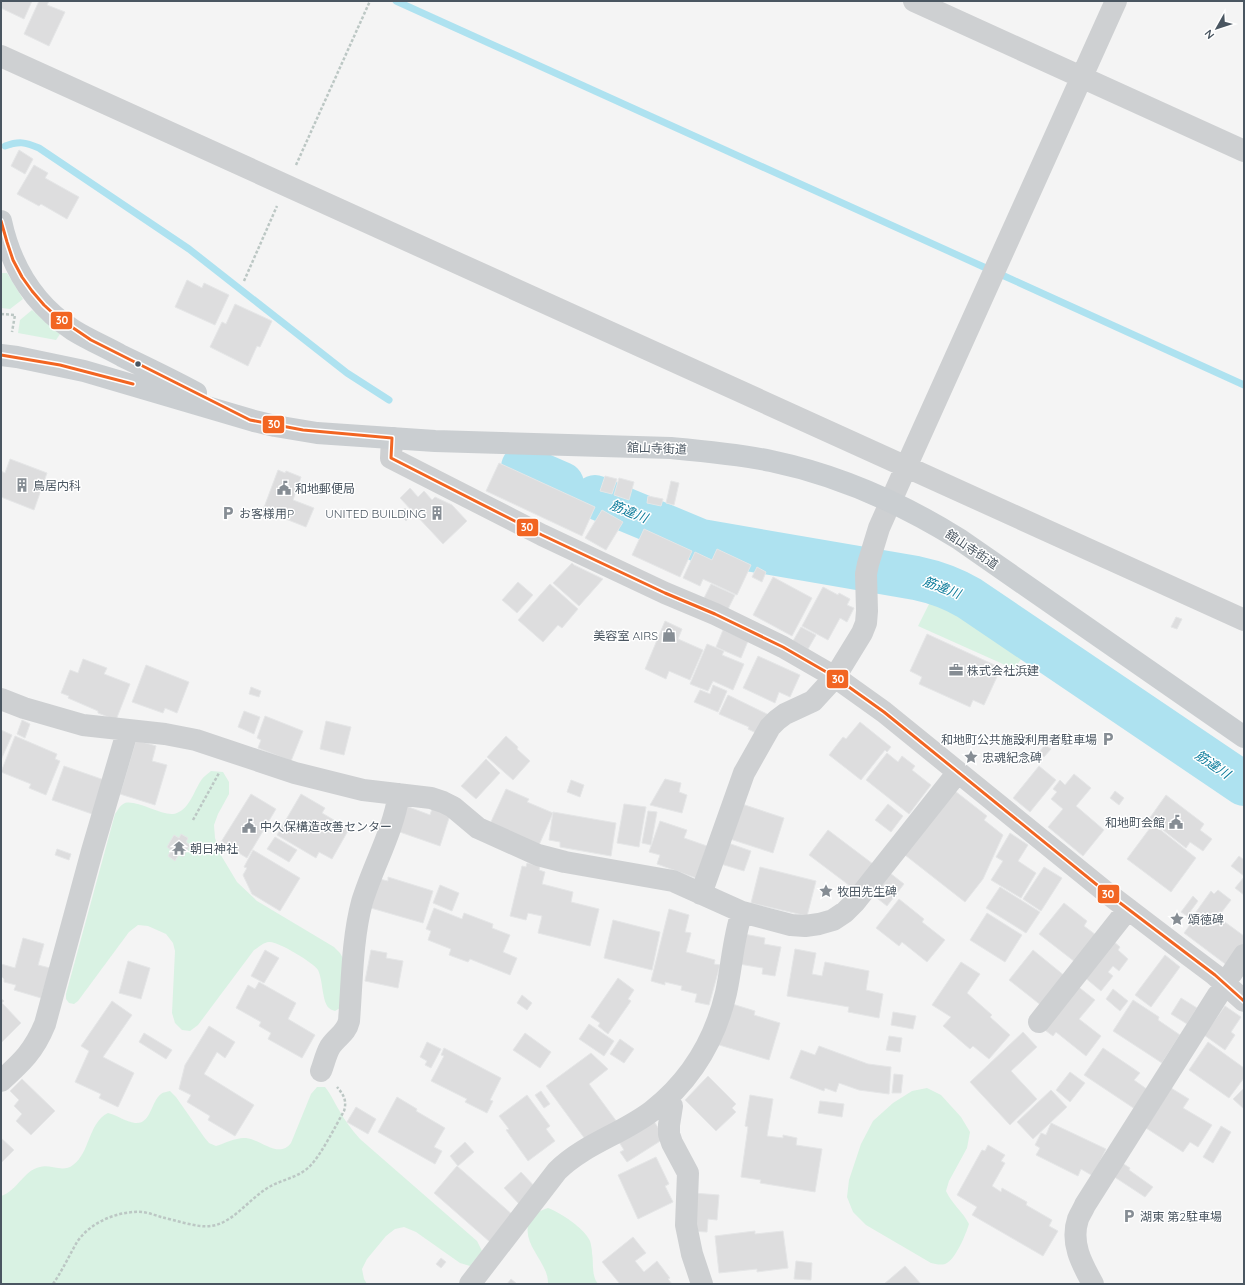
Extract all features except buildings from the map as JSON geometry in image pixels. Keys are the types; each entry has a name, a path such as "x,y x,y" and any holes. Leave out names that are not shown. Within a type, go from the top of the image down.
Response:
{"main road":[{"path":"1,221 4,237 19,273 36,297 58,318 91,340 250,420"},
{"name":"舘山寺街道","path":"1,355 84,370 250,420 275,426 317,432 392,438 705,450 772,461 831,477 869,491 890,501 930,521 959,539 1244,737"}],"street":[{"path":"914,1 1244,151"},
{"path":"701,894 744,773 770,727 784,714 813,701 835,677 862,633 866,623 867,611 867,569 879,528 1116,1"},
{"path":"1,56 1244,620"},
{"path":"392,438 391,458 542,535 722,617 783,648 835,677 884,712 1128,909 1225,984 1244,1001"},
{"path":"1,699 24,708 67,721 98,727 181,736 295,773 363,790 431,798 453,807 482,830 538,855 565,862 673,881 742,912 791,925 805,926 819,924 833,920 845,912 855,902 958,772"},
{"path":"1,1081 30,1052 39,1039 45,1024 92,851 125,739 126,730"},
{"path":"321,1071 326,1054 330,1047 347,1028 349,1021 358,919 368,886 395,815 399,794"},
{"path":"1039,1022 1128,909"},
{"path":"470,1284 557,1171 566,1162 631,1125 651,1111 666,1099 685,1078 699,1059 711,1038 726,992 738,924 742,912"},
{"path":"1093,1284 1077,1251 1075,1235 1078,1220 1085,1205 1244,955"},
{"path":"666,1099 672,1106 668,1125 668,1134 688,1173 686,1226 692,1254 702,1284"}],"path":[{"path":"244,281 370,1"},
{"path":"1,314 15,315 12,333"},
{"path":"193,820 222,769"},
{"path":"53,1284 85,1233 104,1220 135,1212 147,1213 200,1226 221,1224 270,1186 302,1172 311,1165 318,1156 346,1105 345,1098 341,1092 321,1071"}],"green space":[{"path":"1,273 7,273 23,299 10,309 1,308"},
{"path":"32,310 60,334 56,340 18,333 20,320"},
{"path":"872,577 928,588 953,598 1029,648 1014,669 918,626 929,604"},
{"path":"211,771 223,772 229,782 229,794 214,825 215,838 222,857 237,882 257,901 334,947 340,953 344,960 340,1008 335,1011 330,1009 327,1005 320,974 315,967 288,949 268,942 254,950 198,1025 190,1031 182,1030 175,1023 172,1013 175,951 173,943 166,934 148,926 138,925 129,932 78,1001 74,1004 69,1003 66,999 66,994 115,814 125,803 142,805 168,814 179,812 187,805 202,779"},
{"path":"317,1087 325,1087 346,1122 360,1139 477,1241 482,1251 470,1266 460,1263 416,1232 404,1227 395,1229 386,1236 367,1259 362,1269 364,1279 367,1284 1,1284 1,1196 12,1190 29,1172 34,1169 44,1166 65,1168 73,1165 79,1160 83,1153 96,1124 108,1113 125,1120 140,1123 148,1117 158,1097 163,1093 170,1091 176,1097 209,1143 216,1146 235,1139 246,1138 276,1149 281,1149 291,1143 311,1094"},
{"path":"927,1088 941,1095 961,1117 970,1132 967,1148 949,1181 946,1191 969,1224 954,1256 947,1263 941,1265 931,1263 866,1225 853,1212 847,1197 849,1180 861,1144 873,1121 893,1103 912,1091"},
{"path":"548,1208 559,1213 572,1222 587,1236 591,1245 594,1277 598,1284 548,1284 544,1268 529,1238 528,1230 529,1222 532,1216"}],"waterway":[{"path":"396,1 986,268"},
{"path":"5,146 14,143 22,143 30,144 39,148 189,249 347,373 389,400"},
{"path":"1002,275 1244,385"},
{"name":"筋違川","path":"523,467 562,484"},
{"name":"筋違川","path":"595,497 701,541 916,578 950,588 963,594 1244,784"}],"transit line":[{"name":"30","path":"1,221 13,260 22,277 32,291 57,317 91,340 250,420 303,430 392,438"},
{"name":"30","path":"1,355 60,365 133,384"},
{"name":"30","path":"392,438 391,458 542,535 665,593 715,614 783,647 835,677 884,712 1107,893 1215,975 1244,1001"}],"place":[{"name":"鳥居内科","path":"22,485"},
{"name":"和地郵便局","path":"284,488"},
{"name":"お客様用P","path":"228,513"},
{"name":"UNITED BUILDING","path":"437,513"},
{"name":"美容室 AIRS","path":"669,635"},
{"name":"株式会社浜建","path":"956,670"},
{"name":"和地町公共施設利用者駐車場","path":"1108,739"},
{"name":"忠魂紀念碑","path":"971,757"},
{"name":"和地町会館","path":"1176,822"},
{"name":"中久保構造改善センター","path":"249,826"},
{"name":"朝日神社","path":"179,848"},
{"name":"牧田先生碑","path":"826,891"},
{"name":"頌徳碑","path":"1177,919"},
{"name":"湖東 第2駐車場","path":"1129,1216"}]}
